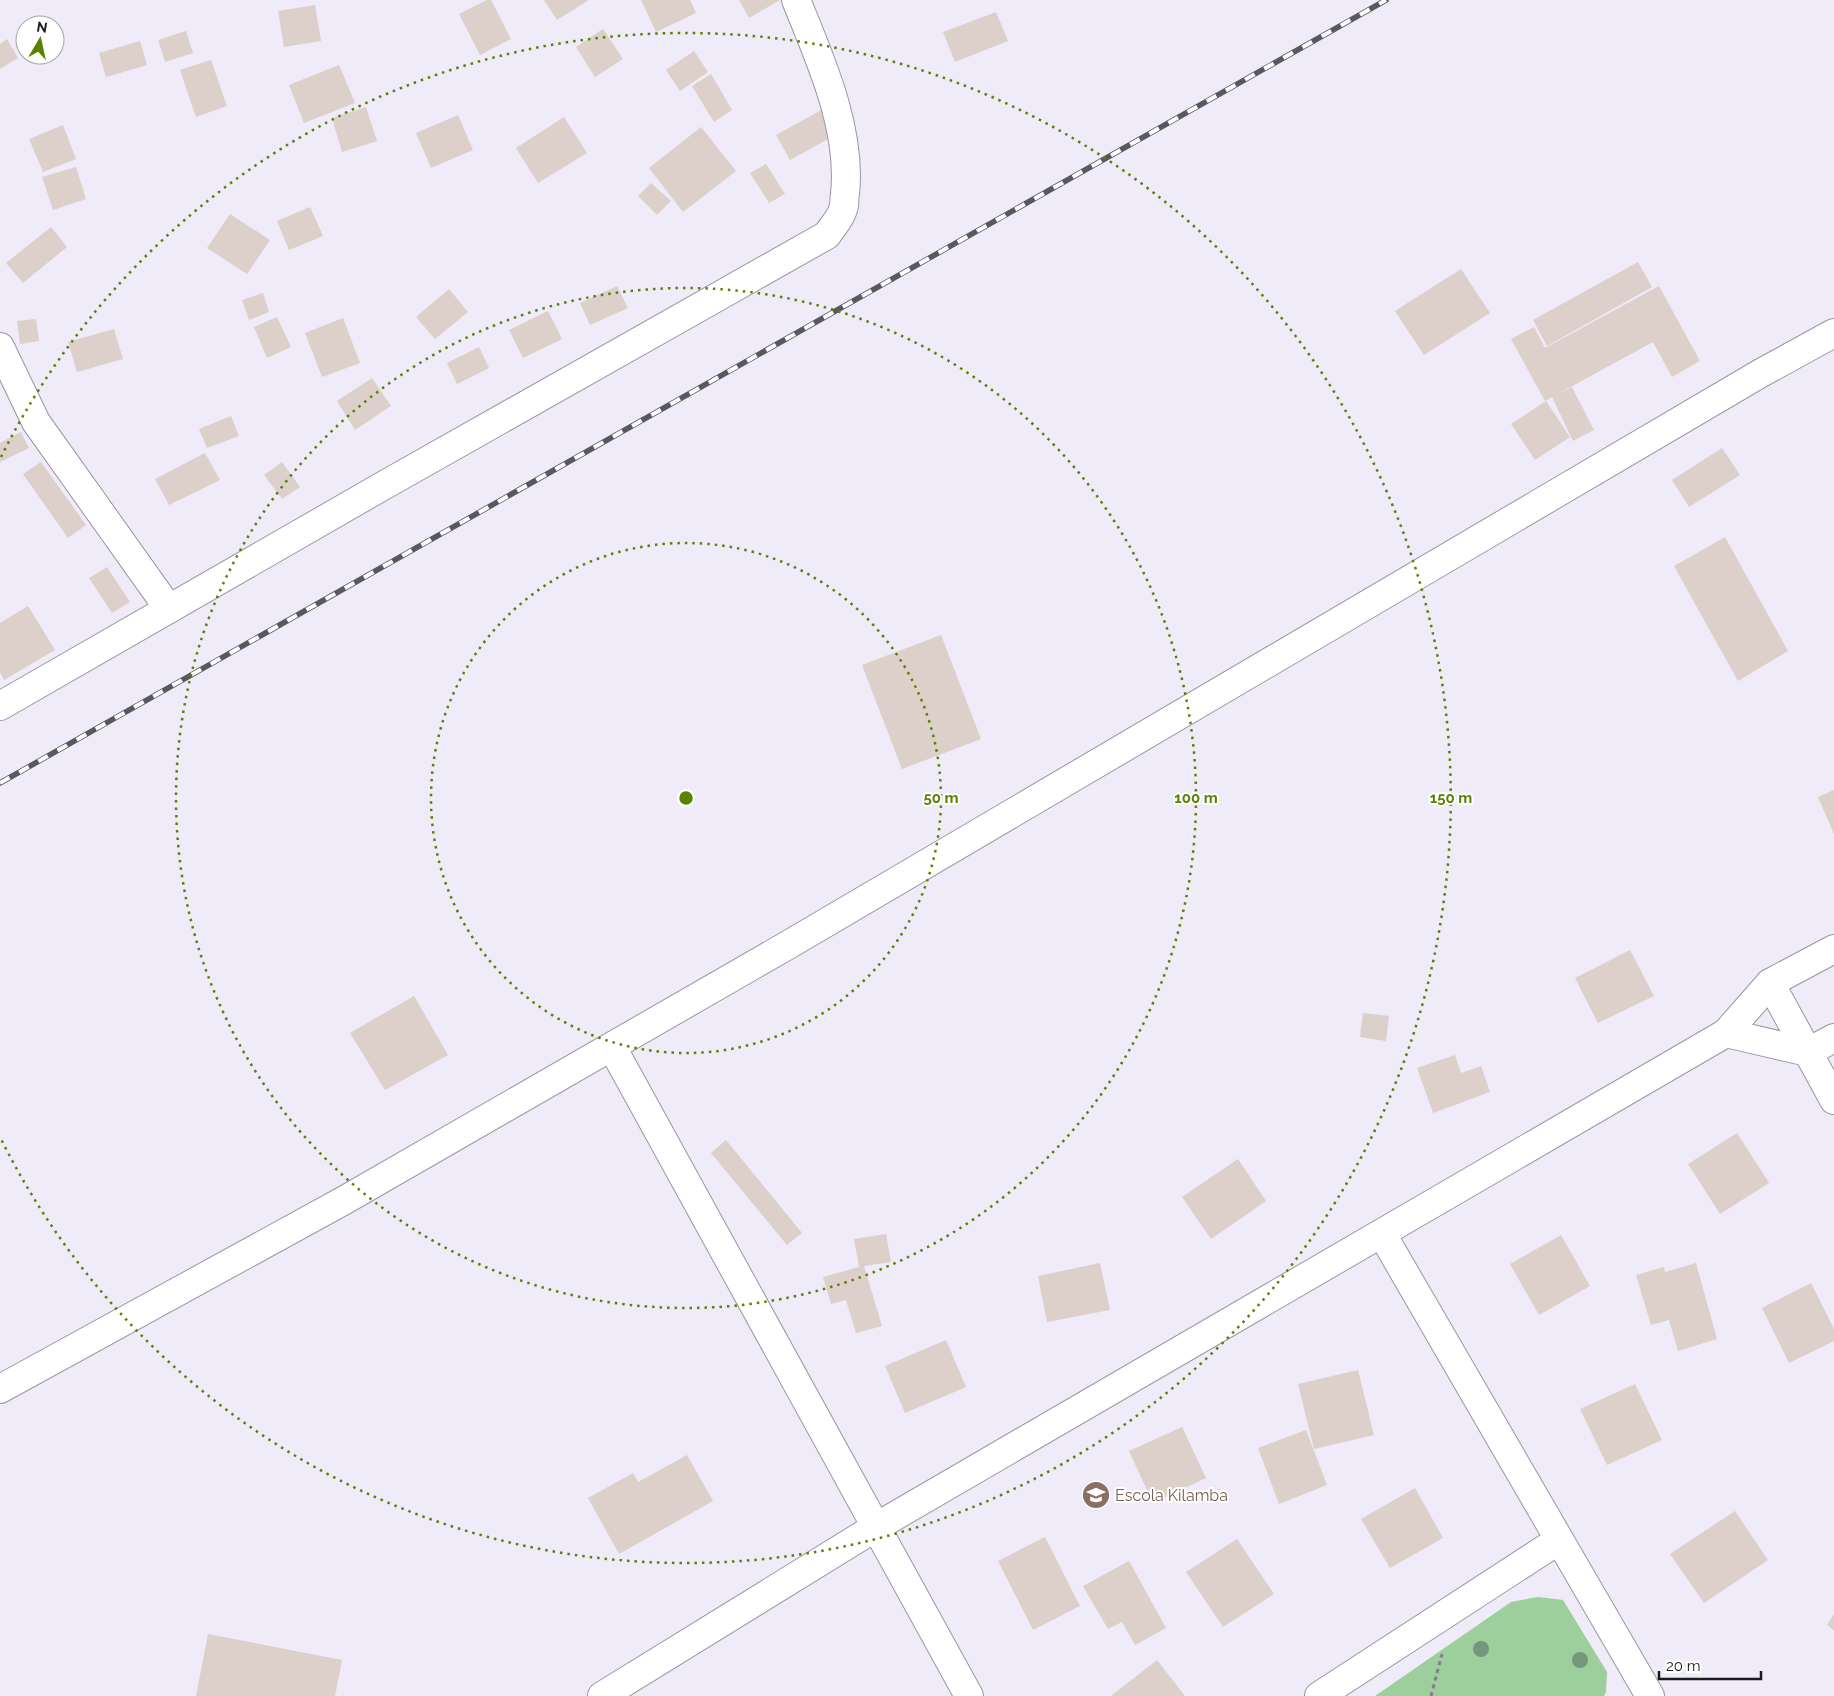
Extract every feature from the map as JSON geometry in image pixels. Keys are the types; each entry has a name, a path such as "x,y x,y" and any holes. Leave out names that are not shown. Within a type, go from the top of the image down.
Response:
{"street":[{"path":"0,706 388,483 827,235 843,210 846,153 835,109 820,62 796,0"},
{"path":"0,1389 343,1201 788,946 1761,373 1834,333"},
{"path":"0,348 36,422 169,609"},
{"path":"602,1696 876,1526 1726,1033 1770,983 1832,954"},
{"path":"1770,983 1834,1100"},
{"path":"1726,1033 1808,1052 1834,1038"},
{"path":"612,1047 969,1696"},
{"path":"1382,1234 1650,1696"},
{"path":"1319,1696 1559,1540"}],"path":[{"path":"1431,1696 1443,1649"}],"green space":[{"path":"1538,1597 1563,1600 1607,1672 1604,1696 1375,1696 1511,1602"}],"building":[{"path":"487,0 491,0 511,39 480,55 459,14"},
{"path":"544,0 589,0 557,20"},
{"path":"641,0 690,0 696,13 656,32"},
{"path":"739,0 780,0 749,18"},
{"path":"315,5 321,41 284,47 278,11"},
{"path":"996,12 1008,41 955,62 943,32"},
{"path":"603,29 623,59 595,77 576,47"},
{"path":"186,31 193,53 165,62 158,40"},
{"path":"7,39 15,53 15,60 0,69 0,44"},
{"path":"140,41 147,65 106,77 99,53"},
{"path":"694,51 708,72 680,91 666,70"},
{"path":"211,60 227,106 196,117 180,70"},
{"path":"339,65 355,103 304,123 289,85"},
{"path":"711,74 732,110 714,122 692,86"},
{"path":"366,107 377,141 342,152 332,118"},
{"path":"825,108 839,133 790,160 776,135"},
{"path":"458,115 473,150 431,168 416,133"},
{"path":"564,117 587,153 538,183 516,148"},
{"path":"63,125 76,159 43,172 29,139"},
{"path":"701,127 736,171 683,212 649,168"},
{"path":"766,164 785,194 769,203 750,173"},
{"path":"76,167 86,199 53,210 42,177"},
{"path":"651,183 671,201 657,215 638,196"},
{"path":"310,207 323,236 289,250 277,221"},
{"path":"230,214 270,240 247,274 207,248"},
{"path":"51,227 67,247 23,283 6,263"},
{"path":"1638,262 1652,287 1547,346 1533,320"},
{"path":"1461,269 1490,313 1424,355 1395,311"},
{"path":"617,286 628,308 590,325 580,303"},
{"path":"1659,286 1700,361 1672,377 1653,342 1554,396 1572,387 1594,430 1573,441 1552,397 1545,401 1511,339 1534,327 1545,348"},
{"path":"449,289 468,312 435,339 416,317"},
{"path":"263,293 269,312 249,320 242,300"},
{"path":"548,311 562,339 523,358 509,330"},
{"path":"277,317 291,347 267,358 254,327"},
{"path":"343,318 360,363 322,377 305,333"},
{"path":"36,319 39,341 20,344 17,321"},
{"path":"114,329 123,359 77,372 68,342"},
{"path":"479,347 489,368 457,384 447,363"},
{"path":"372,378 391,406 355,430 337,401"},
{"path":"1546,401 1570,437 1535,460 1511,424"},
{"path":"231,416 239,436 207,448 199,429"},
{"path":"21,432 29,448 0,462 0,443"},
{"path":"1722,448 1740,475 1689,507 1672,480"},
{"path":"205,453 220,480 169,505 155,479"},
{"path":"41,462 86,525 68,538 23,474"},
{"path":"282,462 300,487 282,499 264,475"},
{"path":"1725,537 1788,651 1738,681 1674,566"},
{"path":"107,567 130,602 112,613 89,578"},
{"path":"28,606 55,650 4,680 0,672 0,623"},
{"path":"941,635 981,739 902,769 862,665"},
{"path":"1834,790 1834,834 1818,797"},
{"path":"1630,950 1654,996 1598,1023 1575,978"},
{"path":"414,996 448,1055 385,1090 350,1033"},
{"path":"1363,1013 1389,1016 1386,1041 1360,1037"},
{"path":"1455,1055 1461,1073 1481,1066 1490,1092 1433,1113 1417,1068"},
{"path":"1737,1133 1769,1183 1720,1214 1688,1164"},
{"path":"726,1140 802,1233 787,1245 711,1153"},
{"path":"1238,1159 1266,1201 1211,1239 1182,1197"},
{"path":"886,1234 891,1262 864,1266 882,1326 856,1333 846,1300 831,1304 823,1277 859,1267 854,1239"},
{"path":"1561,1235 1590,1286 1539,1315 1510,1264"},
{"path":"1100,1263 1110,1310 1047,1322 1038,1276"},
{"path":"1696,1263 1717,1339 1678,1351 1669,1320 1651,1325 1636,1275 1664,1267 1665,1272"},
{"path":"1811,1283 1834,1329 1834,1341 1789,1363 1762,1308"},
{"path":"946,1340 966,1387 905,1413 885,1366"},
{"path":"1358,1370 1374,1435 1314,1449 1298,1384"},
{"path":"1635,1384 1662,1440 1607,1465 1580,1409"},
{"path":"1182,1427 1206,1478 1153,1503 1129,1451"},
{"path":"1306,1430 1327,1485 1279,1504 1258,1448"},
{"path":"687,1455 713,1501 619,1554 588,1498 633,1473 638,1482"},
{"path":"1415,1488 1443,1538 1390,1568 1361,1519"},
{"path":"1735,1511 1768,1560 1704,1603 1670,1554"},
{"path":"1045,1537 1080,1606 1033,1630 998,1561"},
{"path":"1237,1539 1274,1594 1223,1627 1186,1572"},
{"path":"1129,1561 1166,1628 1135,1645 1122,1622 1108,1629 1083,1586"},
{"path":"1834,1614 1834,1630 1827,1625"},
{"path":"208,1634 342,1660 335,1696 196,1696"},
{"path":"1157,1660 1185,1696 1111,1696"}],"railway":[{"path":"0,783 1386,0"}],"place":[{"name":"Escola Kilamba","path":"1096,1495"}]}
